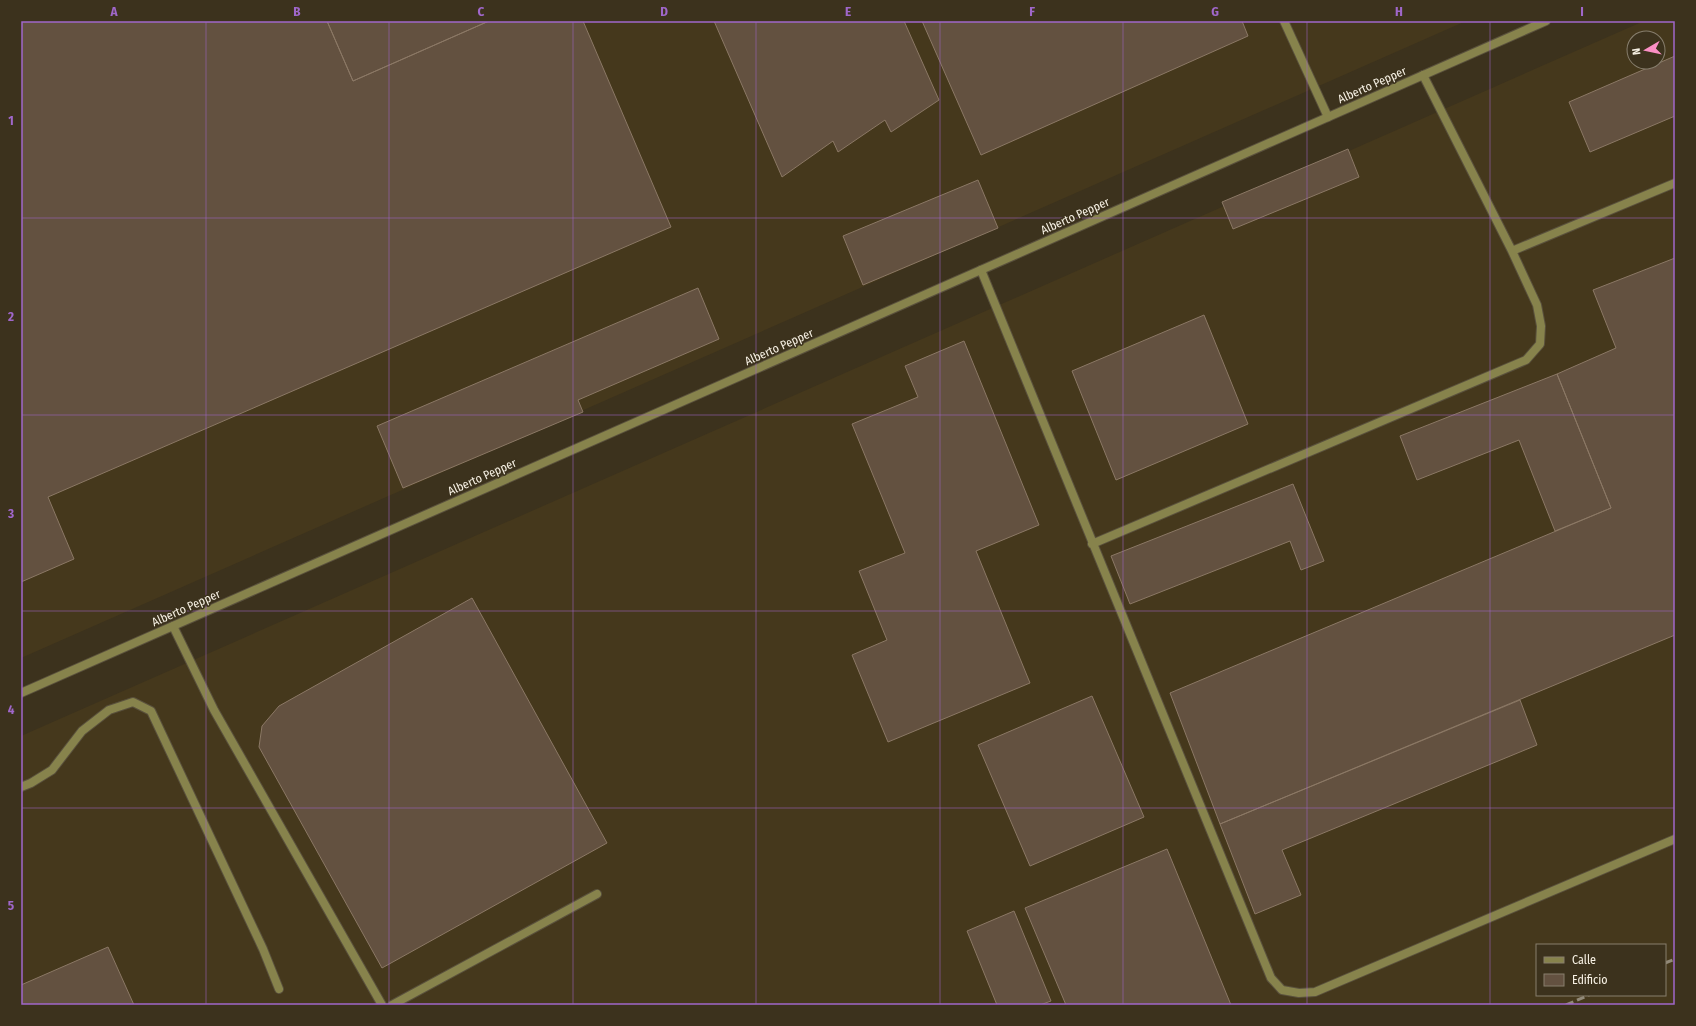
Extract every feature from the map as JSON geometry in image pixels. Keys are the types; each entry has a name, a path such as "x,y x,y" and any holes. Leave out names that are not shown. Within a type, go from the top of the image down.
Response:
{"street":[{"path":"1284,21 1328,117"},
{"name":"Alberto Pepper","path":"21,693 1546,21"},
{"path":"1092,544 1526,360 1540,344 1541,326 1537,305 1512,251 1423,75"},
{"path":"1512,251 1675,183"},
{"path":"981,270 1271,978 1282,990 1299,993 1315,992 1675,839"},
{"path":"173,626 214,710 382,1005"},
{"path":"21,787 31,783 52,770 82,731 109,710 133,702 151,711 263,950 279,989"},
{"path":"392,1005 597,894"}],"shaded area":[{"path":"21,21 1466,21 21,658"},
{"path":"1644,21 1675,21 1675,1005 21,1005 21,736"}],"building":[{"path":"21,21 327,21 353,81 489,21 583,21 671,227 48,497 74,559 21,582"},
{"path":"327,21 489,21 353,81"},
{"path":"714,21 904,21 939,100 891,132 885,120 838,152 833,141 782,177"},
{"path":"922,21 1242,21 1248,36 981,155"},
{"path":"1675,56 1675,116 1590,152 1569,102 1643,70 1666,70 1666,60"},
{"path":"1348,149 1359,177 1233,229 1222,202"},
{"path":"978,180 998,228 863,285 843,236"},
{"path":"1675,258 1675,635 1220,824 1170,693 1611,508 1557,374 1616,348 1593,290"},
{"path":"698,288 719,339 578,400 583,412 403,488 377,426"},
{"path":"1204,315 1248,424 1116,480 1072,371"},
{"path":"964,341 1039,525 976,551 1030,683 888,742 852,655 887,640 859,571 905,553 852,424 918,397 905,366"},
{"path":"1557,374 1611,508 1555,531 1519,440 1417,480 1400,436"},
{"path":"1293,484 1324,561 1301,570 1290,541 1130,604 1111,556"},
{"path":"472,598 607,843 382,968 259,747 262,726 279,706"},
{"path":"1092,696 1144,817 1030,866 978,745"},
{"path":"1520,700 1537,745 1282,850 1301,895 1255,914 1220,824"},
{"path":"1167,849 1231,1005 1066,1005 1025,908"},
{"path":"1014,911 1051,1001 1040,1005 997,1005 967,931"},
{"path":"108,947 134,1005 21,1005 21,985"}],"railway":[{"path":"1666,963 1675,959"},
{"path":"1566,1005 1587,996"}]}
